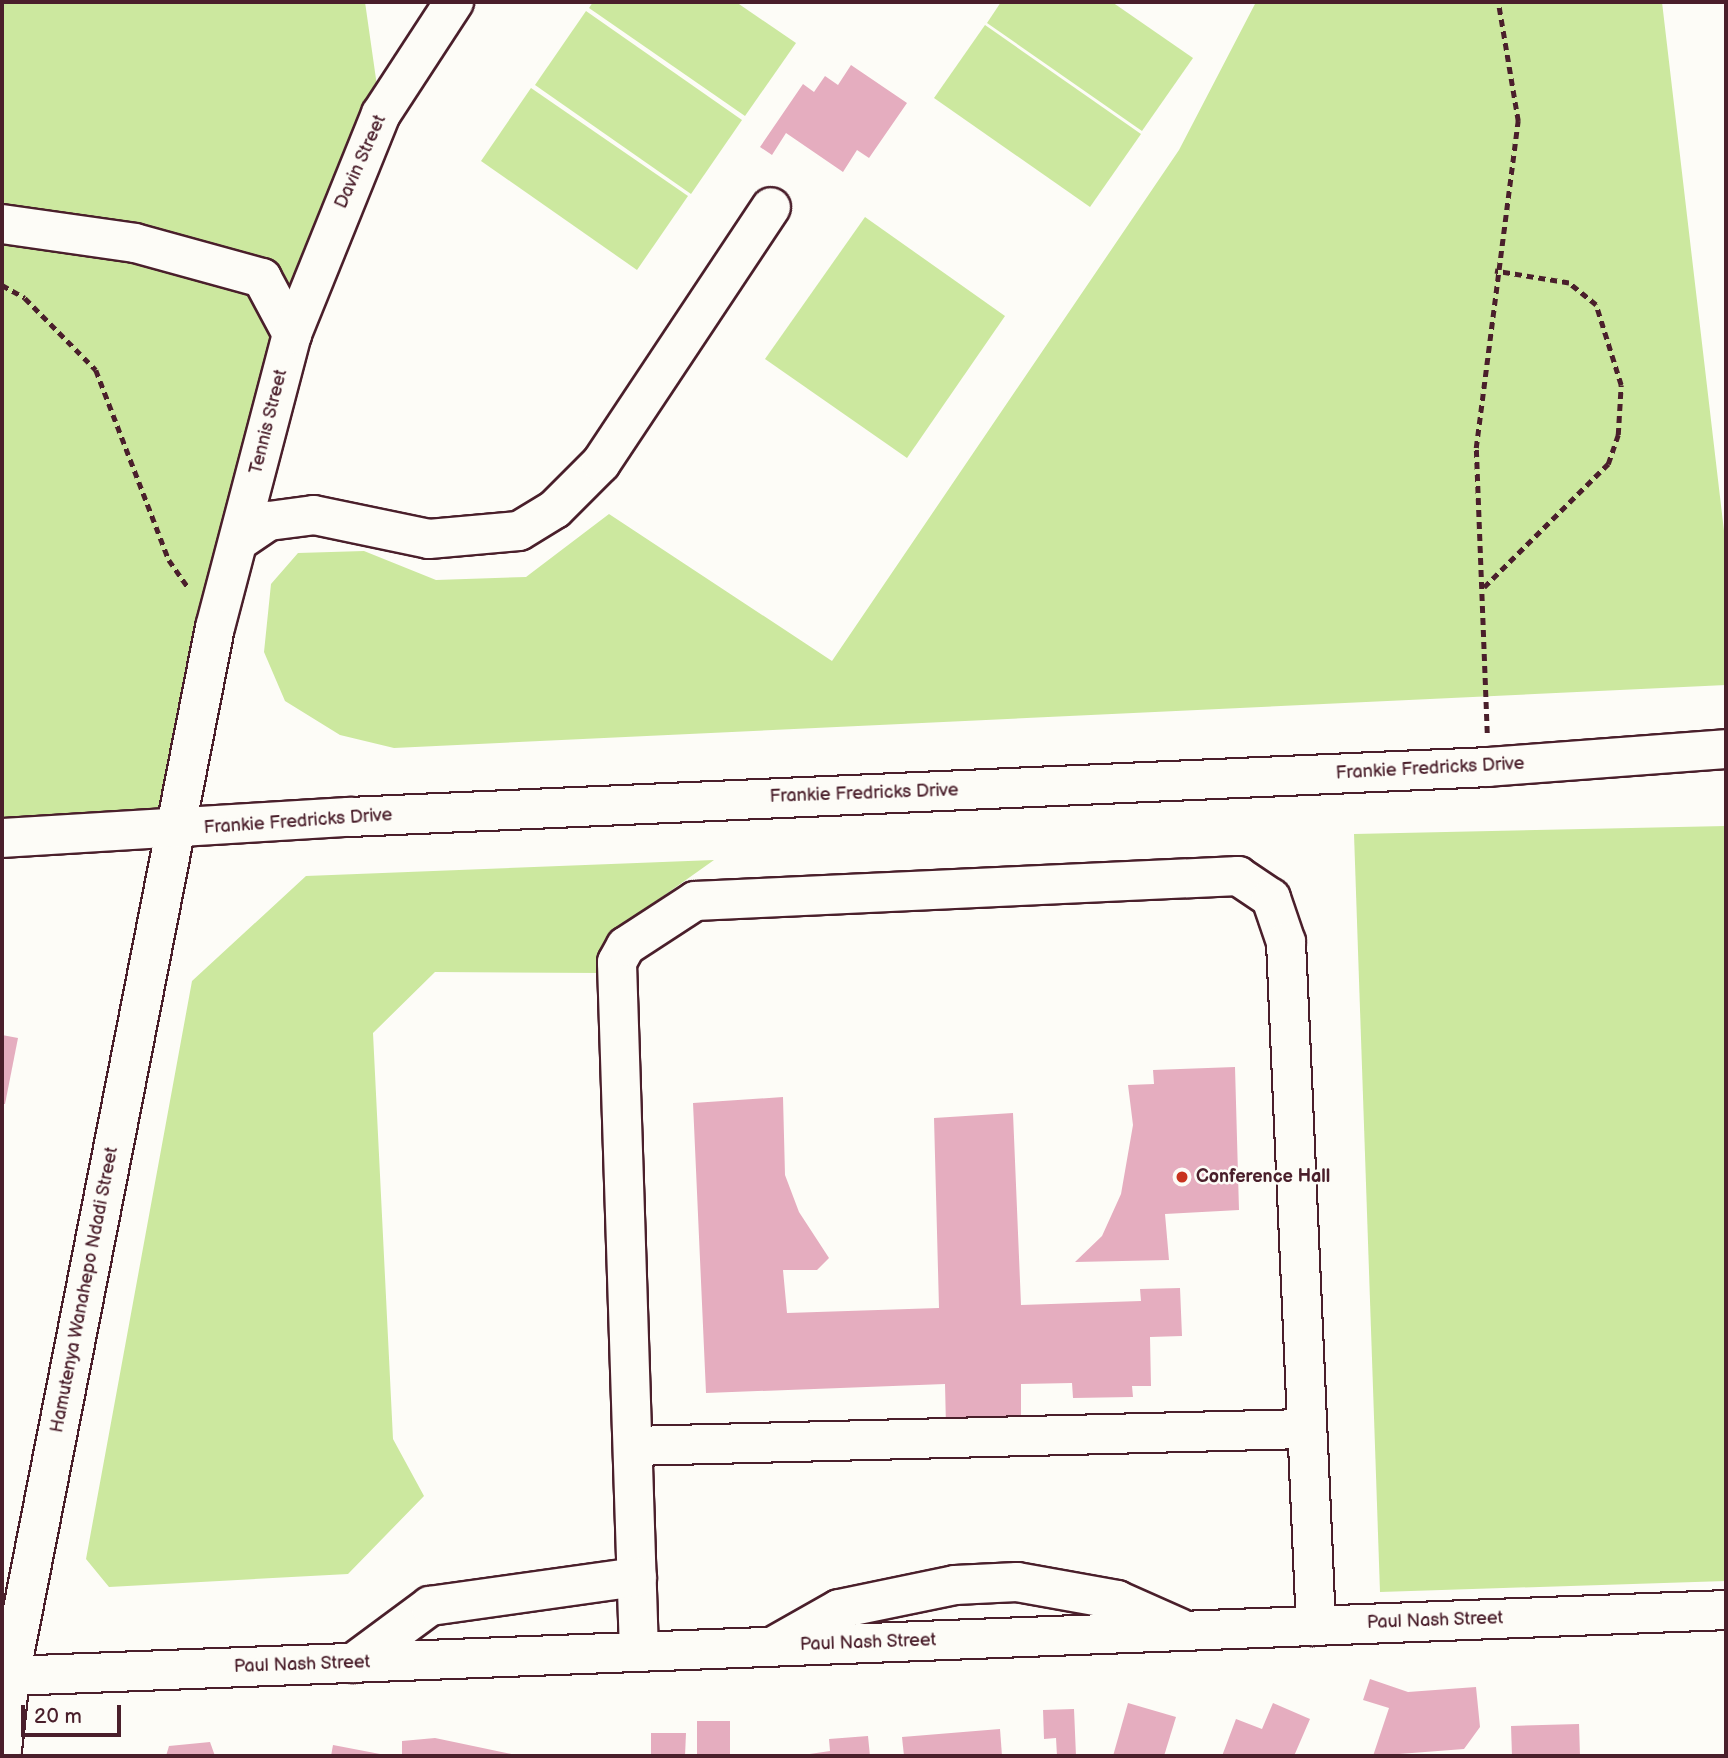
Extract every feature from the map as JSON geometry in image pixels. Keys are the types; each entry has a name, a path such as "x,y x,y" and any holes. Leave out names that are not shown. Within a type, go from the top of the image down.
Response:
{"street":[{"name":"Davin Street","path":"292,334 381,114 454,2"},
{"path":"239,541 269,522 314,515 429,539 519,531 555,509 601,463 771,206"},
{"path":"2,224 135,243 262,278 292,334"},
{"name":"Tennis Street","path":"173,832 215,627 292,334"},
{"name":"Frankie Fredricks Drive","path":"2,838 173,832 349,817 1488,767 1726,749"},
{"name":"Hamutenya Wanahepo Ndadi Street","path":"2,1750 10,1676 173,832"},
{"path":"639,1652 617,962 625,946 695,901 1238,876 1271,898 1286,942 1315,1626"},
{"path":"632,1446 1305,1429"},
{"path":"353,1663 430,1606 637,1577"},
{"path":"772,1647 839,1609 955,1585 1017,1582 1117,1600 1184,1631"},
{"name":"Paul Nash Street","path":"10,1676 1726,1610"}],"path":[{"path":"1488,767 1476,448 1495,271 1518,121 1498,2"},
{"path":"1483,588 1608,464 1618,435 1621,385 1596,305 1569,283 1495,271"},
{"path":"2,285 25,298 96,370 169,560 215,627"}],"green space":[{"path":"2,2 365,2 381,114 353,177 173,832 2,838"},
{"path":"593,2 736,2 796,43 745,116 589,8"},
{"path":"1001,2 1112,2 1193,58 1142,131 987,23"},
{"path":"1256,2 1662,2 1726,548 1726,685 394,748 340,735 285,701 264,652 271,584 298,553 364,551 436,580 526,577 609,514 832,661 1179,150"},
{"path":"586,11 742,120 691,194 535,85"},
{"path":"985,25 1141,134 1090,207 934,98"},
{"path":"531,88 688,196 637,270 481,161"},
{"path":"865,217 1005,316 907,458 765,359"},
{"path":"1726,826 1726,1581 1380,1592 1354,834"},
{"path":"714,860 607,936 600,973 435,972 373,1033 393,1439 424,1496 348,1574 109,1587 86,1559 192,981 306,876"}],"building":[{"path":"851,65 907,103 869,158 857,150 843,172 786,133 772,155 760,147 803,84 814,92 825,76 838,85"},
{"path":"2,1035 18,1038 5,1104 2,1104"},
{"name":"Conference Hall","path":"1235,1067 1239,1210 1165,1214 1169,1260 1075,1262 1102,1236 1121,1194 1133,1125 1128,1085 1154,1084 1153,1070"},
{"path":"783,1097 785,1175 799,1212 829,1258 817,1270 783,1270 787,1313 939,1308 934,1118 1013,1113 1021,1305 1141,1301 1140,1289 1180,1288 1182,1336 1150,1337 1151,1386 1132,1386 1133,1397 1073,1398 1072,1383 1021,1384 1021,1426 946,1427 945,1384 706,1393 693,1103"},
{"path":"1370,1679 1408,1692 1476,1687 1480,1727 1464,1749 1373,1756 1389,1708 1363,1700"},
{"path":"1128,1703 1176,1717 1164,1756 1113,1756"},
{"path":"1273,1703 1310,1719 1294,1756 1222,1756 1236,1719 1262,1729"},
{"path":"1074,1709 1076,1756 1057,1756 1056,1738 1044,1739 1043,1710"},
{"path":"697,1721 730,1721 730,1756 697,1756"},
{"path":"1579,1724 1580,1756 1512,1756 1511,1726"},
{"path":"1000,1729 1002,1756 904,1756 902,1737"},
{"path":"651,1733 686,1733 685,1756 651,1756"},
{"path":"868,1736 870,1756 796,1756 830,1751 829,1739"},
{"path":"435,1738 516,1756 402,1756 402,1741"},
{"path":"210,1742 215,1756 166,1756 169,1746"},
{"path":"333,1745 380,1754 331,1756"}],"place":[{"name":"Conference Hall","path":"1182,1177"}]}
